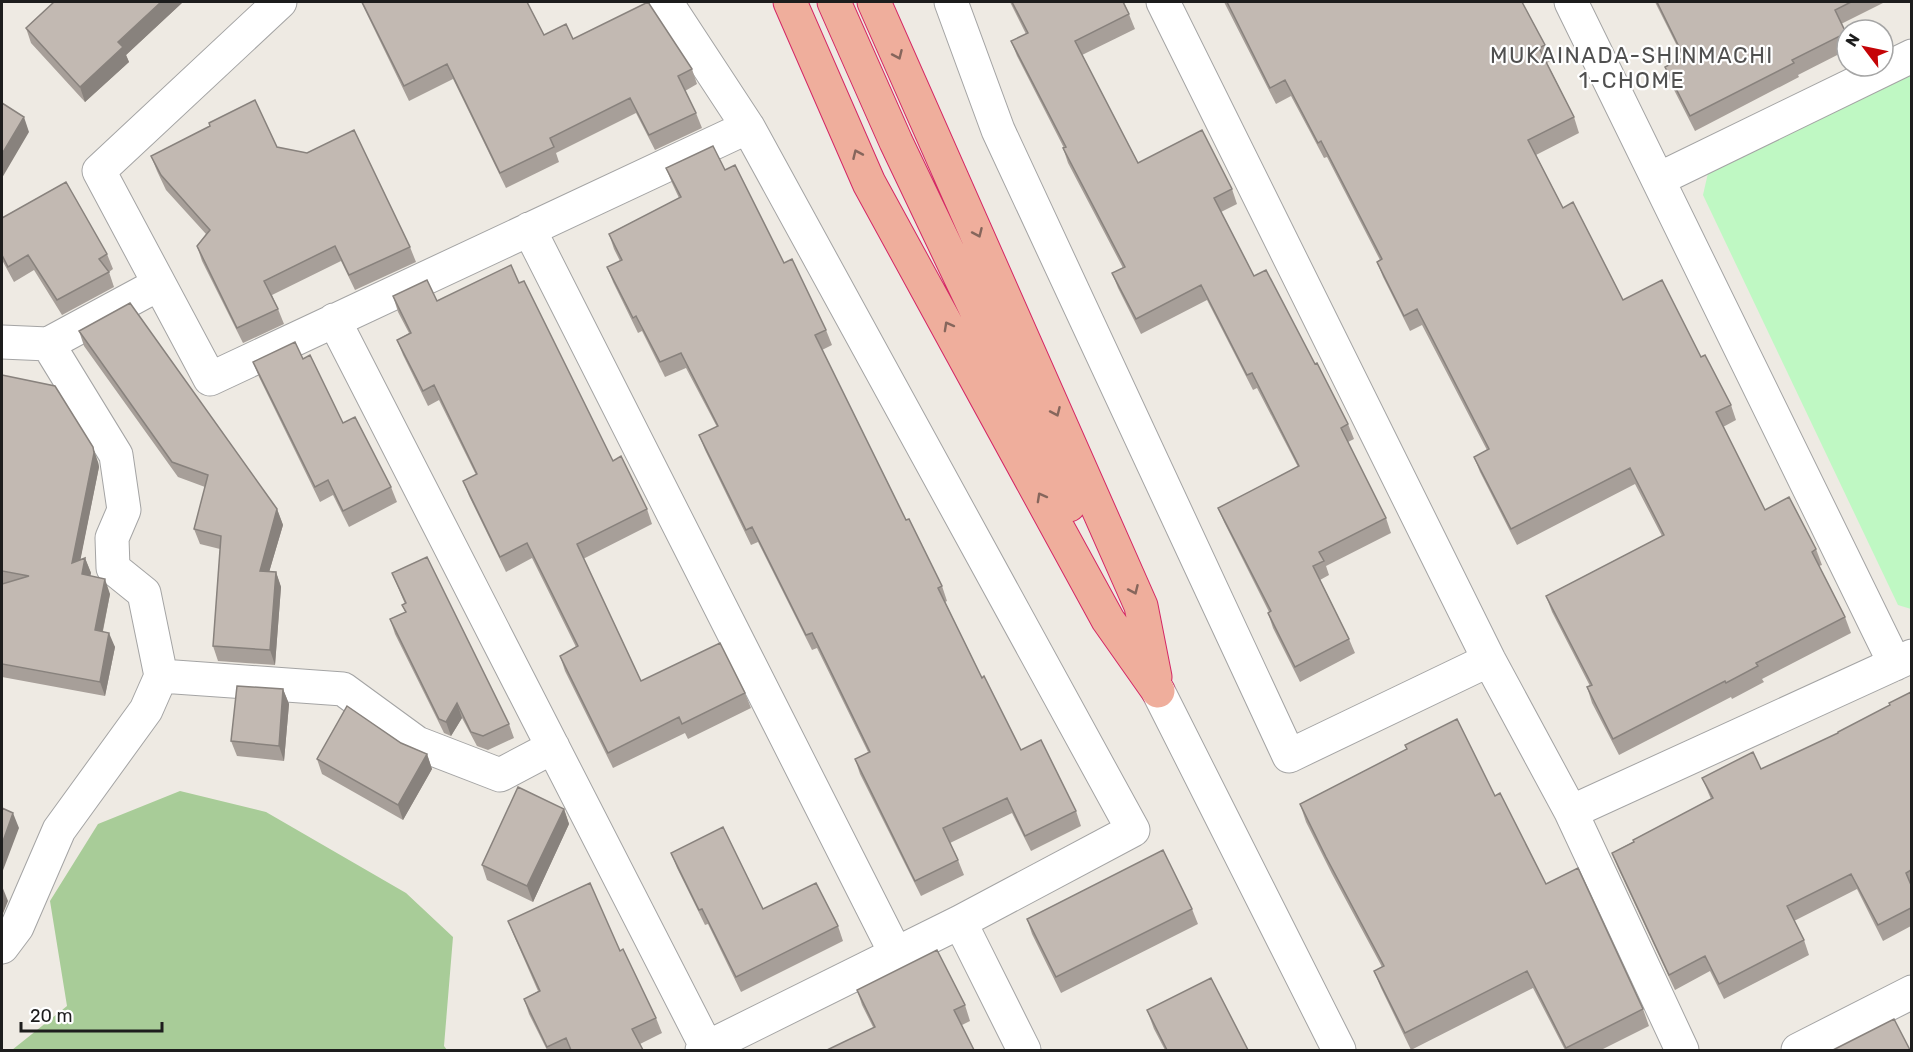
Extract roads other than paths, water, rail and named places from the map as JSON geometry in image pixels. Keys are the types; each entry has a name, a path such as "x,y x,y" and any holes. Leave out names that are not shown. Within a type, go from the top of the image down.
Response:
{"highway":[{"path":"790,2 869,183 1108,620 1158,691"},
{"path":"834,2 945,246 1158,691"},
{"path":"874,2 1141,606 1158,691"}],"street":[{"path":"280,2 99,171 210,379 748,127"},
{"path":"334,320 706,1050 960,922 1133,830 748,127 666,2"},
{"path":"951,2 998,130 1289,756 1489,660"},
{"path":"1163,2 1489,660 1571,812 1682,1050"},
{"path":"1571,2 1903,660 1571,812"},
{"path":"1659,179 1911,56"},
{"path":"529,230 896,954"},
{"path":"2,342 48,344 159,284"},
{"path":"2,947 17,927 58,830 146,710 161,676 144,593 113,568 112,538 124,510 116,455 48,344"},
{"path":"161,676 343,689 417,743 500,774 553,747"},
{"path":"1158,691 1339,1050"},
{"path":"960,922 1024,1050"},
{"path":"1797,1050 1911,992"}],"district":[{"name":"MUKAINADA-SHINMACHI 1-CHOME","path":"1632,68"}]}
